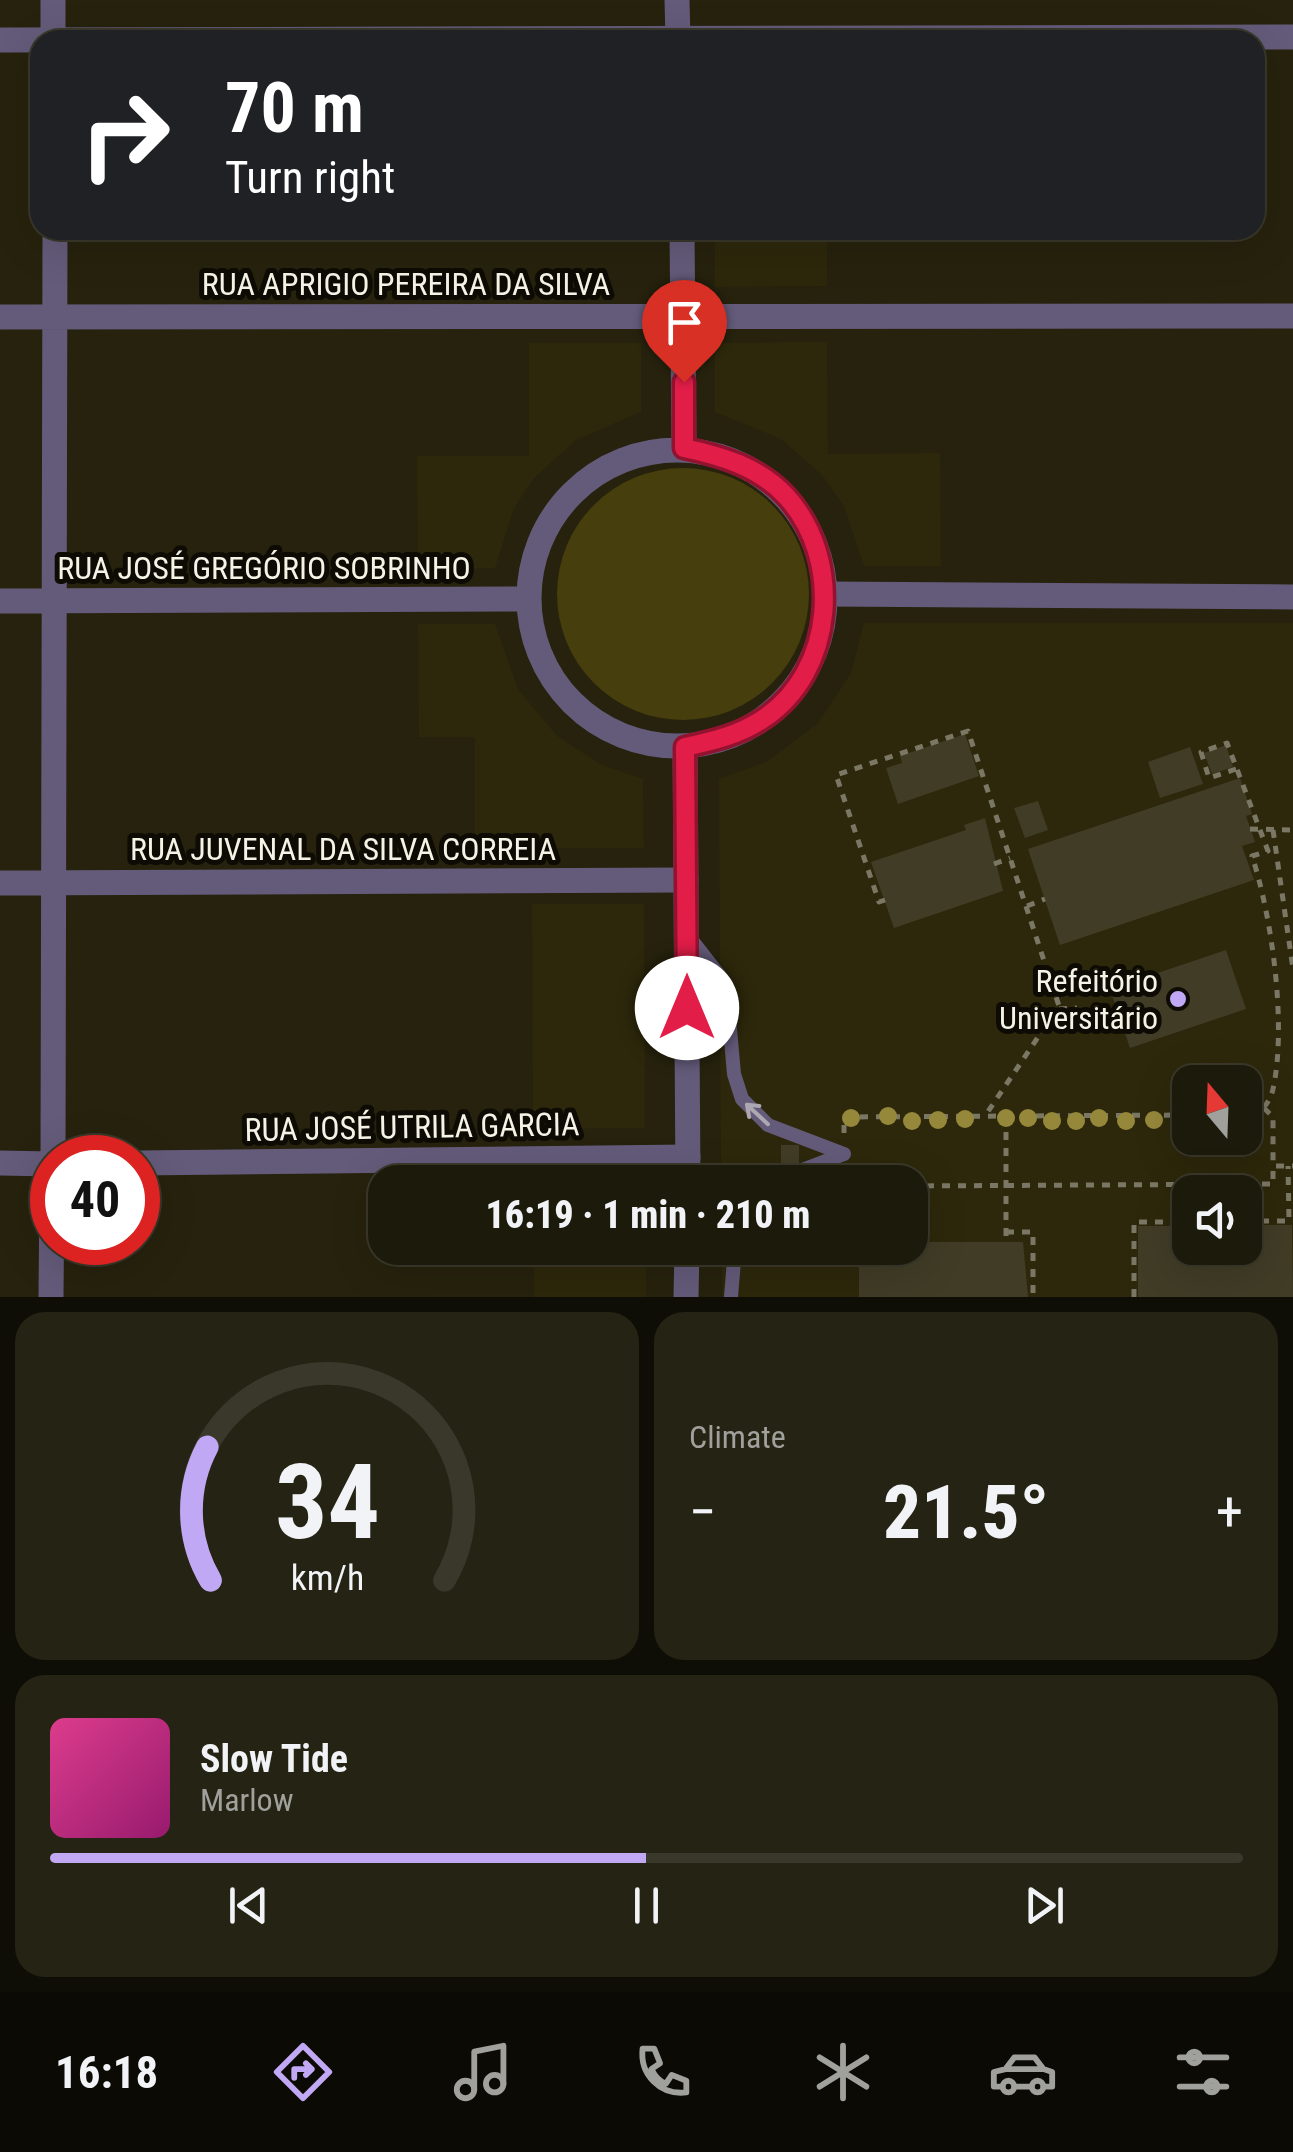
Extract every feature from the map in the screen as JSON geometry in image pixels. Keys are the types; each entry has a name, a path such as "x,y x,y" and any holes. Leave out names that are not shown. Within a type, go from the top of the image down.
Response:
{"street":[{"path":"53,0 53,30"},
{"path":"677,0 678,30"},
{"path":"1265,37 1293,37"},
{"path":"0,40 30,40"},
{"path":"53,1135 55,240"},
{"path":"682,240 684,448"},
{"name":"RUA APRIGIO PEREIRA DA SILVA","path":"0,318 1293,316"},
{"path":"684,448 719,455 755,471 786,496 808,528 822,565 826,594 818,647 797,686 766,717 728,738 685,747 627,738 576,709 551,679 534,644 528,599 533,557 554,513 588,478 632,456 684,448"},
{"path":"826,594 1293,598"},
{"name":"RUA JOSÉ GREGÓRIO SOBRINHO","path":"0,601 528,599"},
{"path":"685,747 688,1165"},
{"name":"RUA JUVENAL DA SILVA CORREIA","path":"0,882 686,880"},
{"path":"0,1164 30,1162"},
{"name":"RUA JOSÉ UTRILA GARCIA","path":"160,1163 368,1166"},
{"path":"51,1265 51,1297"},
{"path":"686,1265 686,1297"}],"lane":[{"path":"687,934 726,984 734,1074 742,1100 768,1126 844,1154 815,1165"},
{"path":"731,1297 733,1265"}],"path":[{"path":"884,900 880,902 836,775 968,731 1059,1009"},
{"path":"1236,769 1227,743 1201,752 1201,766 1209,778 1236,769 1242,771 1268,851 1276,856"},
{"path":"1250,829 1293,830"},
{"path":"1272,830 1293,969"},
{"path":"928,1186 1273,1184 1273,1117 1263,1108 1274,1089 1278,1004 1267,902 1252,856 1268,851"},
{"path":"994,864 1010,858"},
{"path":"1026,906 1045,900"},
{"path":"1059,1009 1077,1008"},
{"path":"985,1116 1059,1009"},
{"path":"1006,1116 1006,1242"},
{"path":"834,1134 844,1135 844,1117 1172,1116"},
{"path":"1262,1222 1289,1221 1291,1166 1273,1166"},
{"path":"1134,1297 1134,1222 1172,1222"},
{"path":"1006,1232 1033,1232 1033,1297"}],"shaded area":[{"path":"715,240 827,240 827,286 715,287"},
{"path":"827,342 828,454 940,453 941,566 864,566 844,506 822,475 781,439 715,412 715,343"},
{"path":"529,343 641,343 641,412 576,440 534,478 514,508 495,568 418,569 417,456 529,456"},
{"path":"683,468 731,478 772,505 799,546 809,594 799,642 772,683 731,710 683,720 635,710 594,683 567,642 557,594 567,546 594,505 635,478"},
{"path":"864,623 1293,623 1293,1297 722,1297 722,1265 928,1265 928,1165 721,1165 719,779 768,761 818,723 851,673"},
{"path":"418,624 495,624 518,689 557,736 600,764 643,779 644,848 475,849 475,737 419,737"},
{"path":"532,904 644,904 645,1128 533,1129"},
{"path":"534,1265 646,1265 646,1297 534,1297"}],"building":[{"path":"965,734 979,776 898,804 886,768 902,763 900,756"},
{"path":"1226,745 1233,767 1212,774 1204,753"},
{"path":"1190,747 1203,784 1160,798 1148,762"},
{"path":"1240,778 1252,814 1246,816 1255,842 1242,846 1254,880 1060,945 1028,849"},
{"path":"1038,801 1048,830 1025,838 1014,808"},
{"path":"985,818 1003,891 894,928 871,862 966,830 964,825"},
{"name":"Refeitório Universitário","path":"1226,950 1246,1009 1130,1048 1110,989"},
{"path":"781,1145 799,1145 799,1163 781,1163"},
{"path":"1262,1225 1292,1225 1293,1297 1138,1297 1138,1226 1172,1226 1172,1265 1262,1265"},
{"path":"928,1242 1023,1242 1028,1297 859,1297 859,1265 928,1265"}],"place":[{"name":"Refeitório Universitário","path":"1178,999"}],"route":[{"path":"684,382 684,448 719,455 755,471 786,496 808,528 822,565 826,594 818,647 797,686 766,717 728,738 685,747 687,1008"}]}
